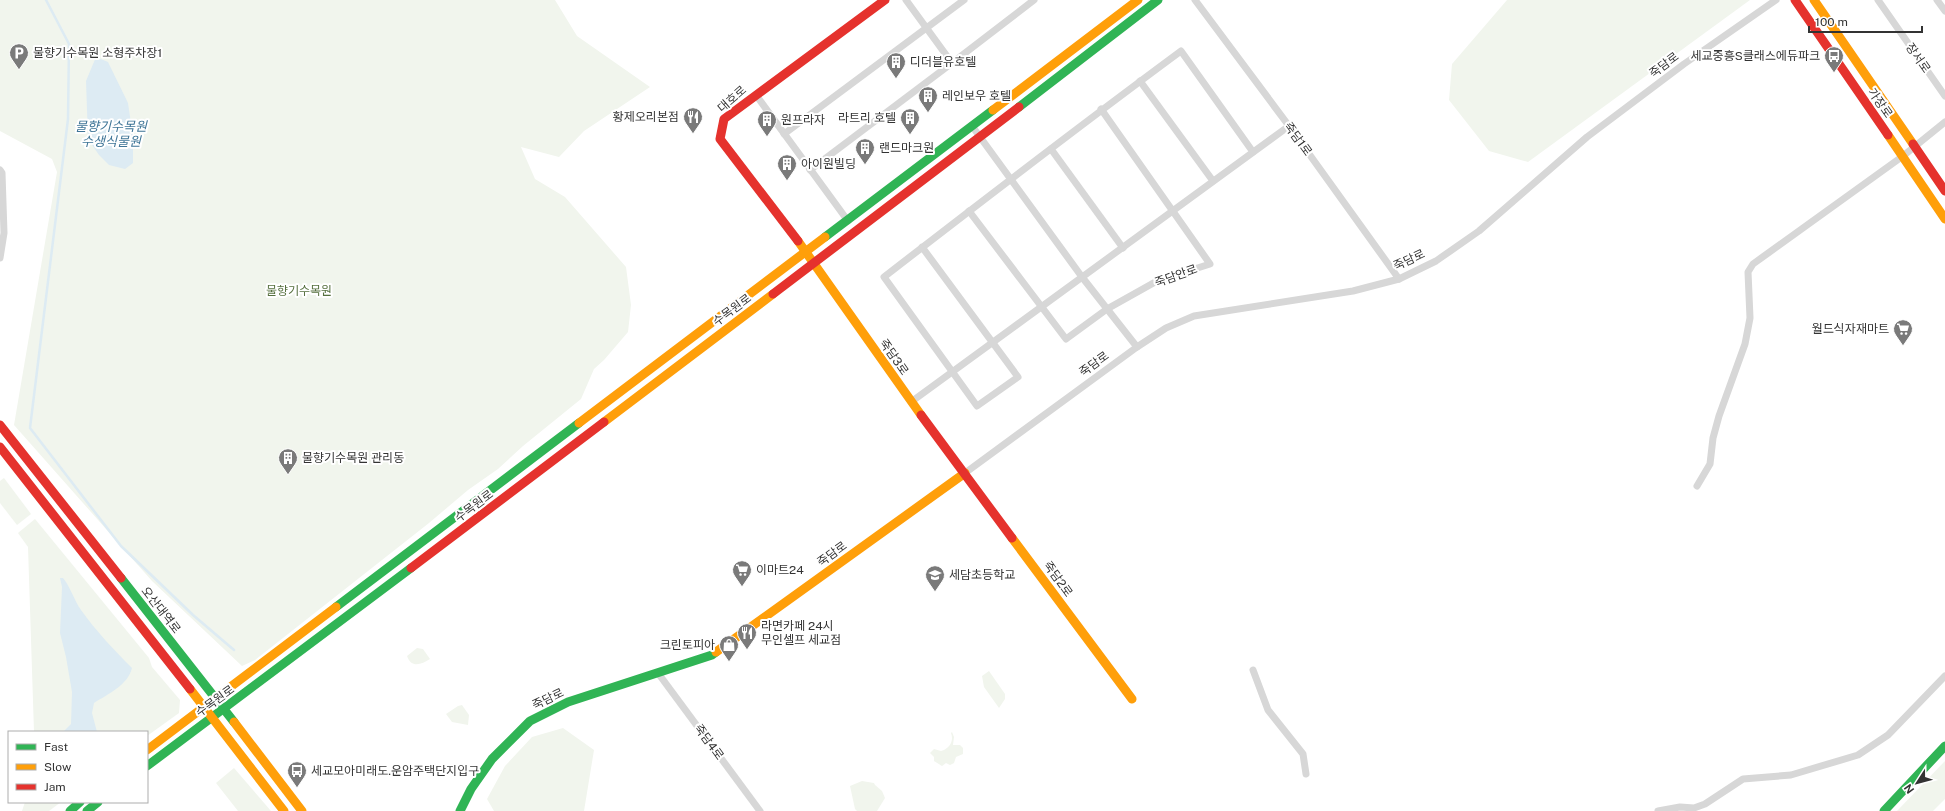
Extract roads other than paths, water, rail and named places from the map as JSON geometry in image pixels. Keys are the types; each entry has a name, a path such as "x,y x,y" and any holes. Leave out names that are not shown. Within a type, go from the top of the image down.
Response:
{"street":[{"name":"대호로","path":"806,252 720,139 724,119 885,0"},
{"path":"906,0 928,28 952,63"},
{"path":"784,134 964,0"},
{"path":"810,170 1034,0"},
{"name":"수목원로","path":"148,749 848,221 1138,0"},
{"name":"수목원로","path":"148,765 224,710 814,263 1158,0"},
{"name":"죽담1로","path":"1195,0 1289,126 1399,279"},
{"name":"죽담로","path":"460,811 472,789 492,759 530,721 568,702 712,655 1137,347 1166,328 1194,316 1353,291 1399,279 1436,261 1479,230 1587,137 1684,64 1776,0"},
{"name":"가장로","path":"1795,0 1945,219"},
{"name":"가장로","path":"1814,0 1945,191"},
{"name":"장서로","path":"1878,0 1945,96"},
{"path":"1937,0 1945,11"},
{"path":"922,247 1018,377 977,406 884,277 922,247 1051,149 1101,109 1181,51 1253,152"},
{"path":"1140,81 1213,181"},
{"path":"756,95 848,221"},
{"name":"죽담안로","path":"969,211 1040,308 1066,339 1107,309 1157,281 1210,264 1174,210 1101,109"},
{"path":"1697,486 1710,464 1713,438 1719,416 1745,344 1750,318 1748,272 1753,264 1903,156 1945,122"},
{"path":"972,126 1082,277 1137,347"},
{"path":"911,402 1289,126"},
{"path":"1051,149 1123,248"},
{"path":"0,170 2,173 2,212 4,233 0,258"},
{"name":"죽담3로","path":"806,252 911,402 965,473"},
{"name":"오산대역로","path":"0,425 302,811"},
{"path":"0,447 213,718 284,811"},
{"name":"죽담2로","path":"965,473 1132,699"},
{"path":"1253,670 1268,710 1303,754 1306,774"},
{"name":"죽담4로","path":"658,673 760,811"},
{"path":"1658,811 1680,807 1694,808 1705,804 1743,779 1791,774 1858,755 1888,735 1945,676"},
{"path":"1884,811 1945,746"},
{"path":"70,811 95,803"}],"water":[{"name":"물향기수목원 수생식물원","path":"96,57 108,62 128,103 133,137 133,163 125,169 109,165 99,155 88,139 86,81"},
{"path":"60,578 63,578 66,582 81,610 93,625 132,668 130,674 122,684 94,703 92,713 97,731 64,731 71,724 72,692 60,633 62,587"}],"waterway":[{"path":"46,0 69,44 68,119 30,428 121,546 193,615 234,650"}],"place":[{"name":"물향기수목원 소형주차장1","path":"19,70"},
{"name":"세교중흥S클래스에듀파크","path":"1834,73"},
{"name":"디더블유호텔","path":"896,79"},
{"name":"레인보우 호텔","path":"928,113"},
{"name":"황제오리본점","path":"693,134"},
{"name":"라트리 호텔","path":"910,135"},
{"name":"원프라자","path":"767,137"},
{"name":"랜드마크원","path":"865,165"},
{"name":"아이원빌딩","path":"787,181"},
{"name":"월드식자재마트","path":"1903,346"},
{"name":"물향기수목원 관리동","path":"288,475"},
{"name":"이마트24","path":"742,587"},
{"name":"세담초등학교","path":"935,592"},
{"name":"라면카페 24시 무인셀프 세교점","path":"747,650"},
{"name":"크린토피아","path":"729,662"},
{"name":"세교모아미래도.운암주택단지입구","path":"297,788"}],"park label":[{"name":"물향기수목원","path":"299,291"}]}
